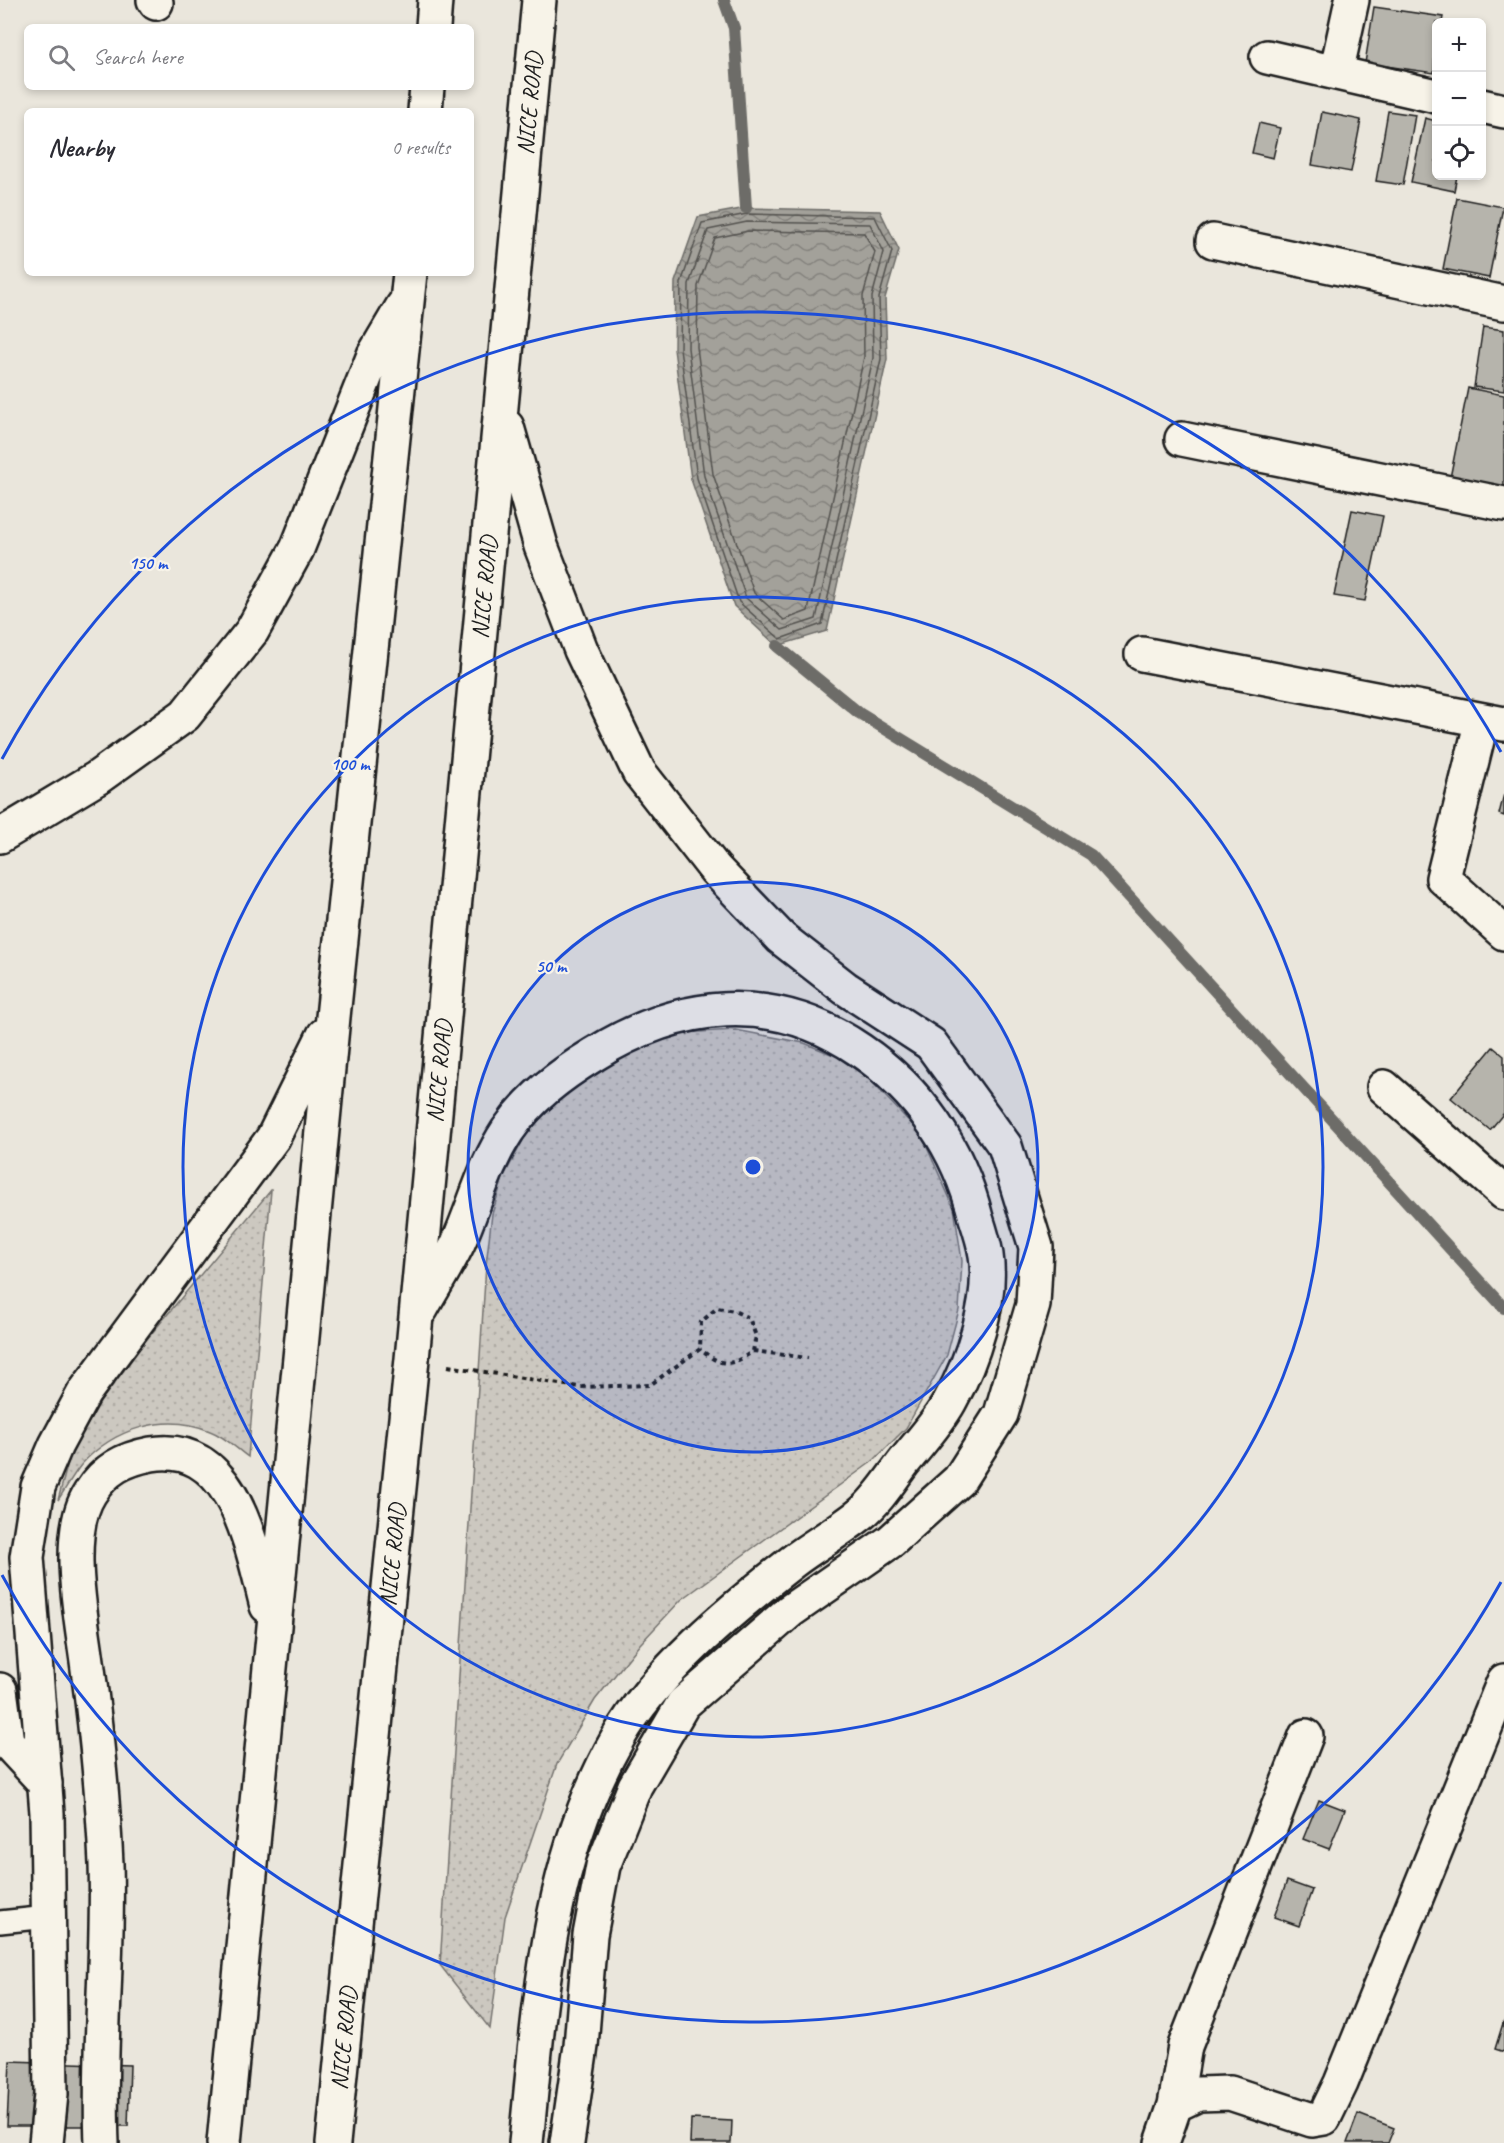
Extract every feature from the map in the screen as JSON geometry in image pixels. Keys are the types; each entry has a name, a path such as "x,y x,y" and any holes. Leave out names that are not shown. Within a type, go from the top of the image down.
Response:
{"main road":[{"path":"433,24 435,0"},
{"name":"NICE ROAD","path":"333,2143 412,1359 539,0"},
{"path":"1336,73 1352,0"},
{"path":"1267,57 1432,95"},
{"path":"425,108 427,90"},
{"path":"1486,107 1504,111"},
{"path":"1213,240 1504,303"},
{"path":"0,836 97,778 185,715 252,631 297,549 374,355 409,284"},
{"path":"224,2143 333,1017 409,284"},
{"path":"502,411 541,546 581,650 639,772 715,869 781,939 845,988 931,1044 1005,1146 1036,1246 1033,1305 1001,1414 959,1480 891,1541 790,1611 683,1704 635,1786 603,1866 594,1912 581,2046 567,2143"},
{"path":"1182,439 1504,504"},
{"path":"1142,654 1493,722 1443,878 1504,933"},
{"path":"415,1320 458,1242 483,1173 509,1129 542,1089 622,1036 673,1016 729,1007 769,1012 818,1026 874,1059 909,1089 935,1124 956,1159 972,1201 987,1258 983,1314 969,1360 950,1402 924,1437 866,1510 794,1560 723,1619 664,1676 620,1734 587,1800 562,1875 546,1950 526,2143"},
{"path":"46,2143 51,2094 45,1783 27,1557 38,1487 56,1445 84,1394 273,1138 333,1017"},
{"path":"1384,1087 1504,1193"},
{"path":"102,2143 100,2098 105,1992 106,1864 94,1715 76,1554 81,1511 100,1479 111,1468 128,1458 166,1452 190,1456 215,1476 231,1494 244,1521 273,1626"},
{"path":"1175,2105 1198,2094 1230,2093 1312,2120 1324,2118 1341,2083 1504,1681"},
{"path":"0,1690 7,1742 45,1783"},
{"path":"1162,2143 1175,2105 1185,2046 1306,1736"}],"lane":[{"path":"0,1922 48,1917"}],"path":[{"path":"717,1308 734,1311 749,1318 756,1335 753,1351 740,1361 726,1364 711,1358 700,1349 701,1322 717,1308"},
{"path":"412,1359 578,1387 650,1385 700,1349"},
{"path":"753,1351 808,1358"}],"shaded area":[{"path":"736,1030 804,1043 836,1056 869,1079 921,1134 954,1208 962,1261 959,1310 947,1355 906,1428 873,1461 681,1600 640,1644 595,1700 557,1764 505,1917 490,2029 440,1965 486,1265 492,1214 503,1178 527,1133 572,1084 621,1053 680,1033"},
{"path":"271,1190 248,1457 220,1436 193,1426 175,1423 141,1427 124,1433 94,1452 78,1469 58,1500 70,1455 101,1401 147,1339"}],"water":[{"path":"746,208 880,211 899,250 885,298 887,359 827,631 777,646 734,606 691,479 674,349 675,282 698,217"}],"building":[{"path":"1374,7 1443,17 1432,18 1432,73 1365,63"},
{"path":"1388,111 1415,115 1403,185 1376,181"},
{"path":"1322,112 1361,120 1351,172 1312,165"},
{"path":"1425,118 1432,120 1432,180 1456,180 1454,191 1411,182"},
{"path":"1259,123 1280,128 1273,158 1252,153"},
{"path":"1457,198 1503,207 1489,278 1443,269"},
{"path":"1483,327 1504,330 1504,391 1474,387"},
{"path":"1468,388 1504,395 1504,488 1450,478"},
{"path":"1352,510 1383,516 1365,601 1334,596"},
{"path":"1504,794 1504,816 1499,814"},
{"path":"1493,1047 1504,1056 1504,1113 1490,1130 1451,1098"},
{"path":"1319,1800 1345,1810 1329,1849 1303,1839"},
{"path":"1287,1881 1312,1890 1299,1926 1274,1917"},
{"path":"1504,2020 1504,2052 1495,2049"},
{"path":"10,2061 130,2065 128,2126 7,2126"},
{"path":"1358,2114 1394,2128 1388,2143 1347,2143"},
{"path":"691,2119 732,2121 731,2143 690,2143"}],"waterway":[{"path":"724,0 734,28 746,208"},
{"path":"777,646 859,713 1091,855 1504,1308"}]}
